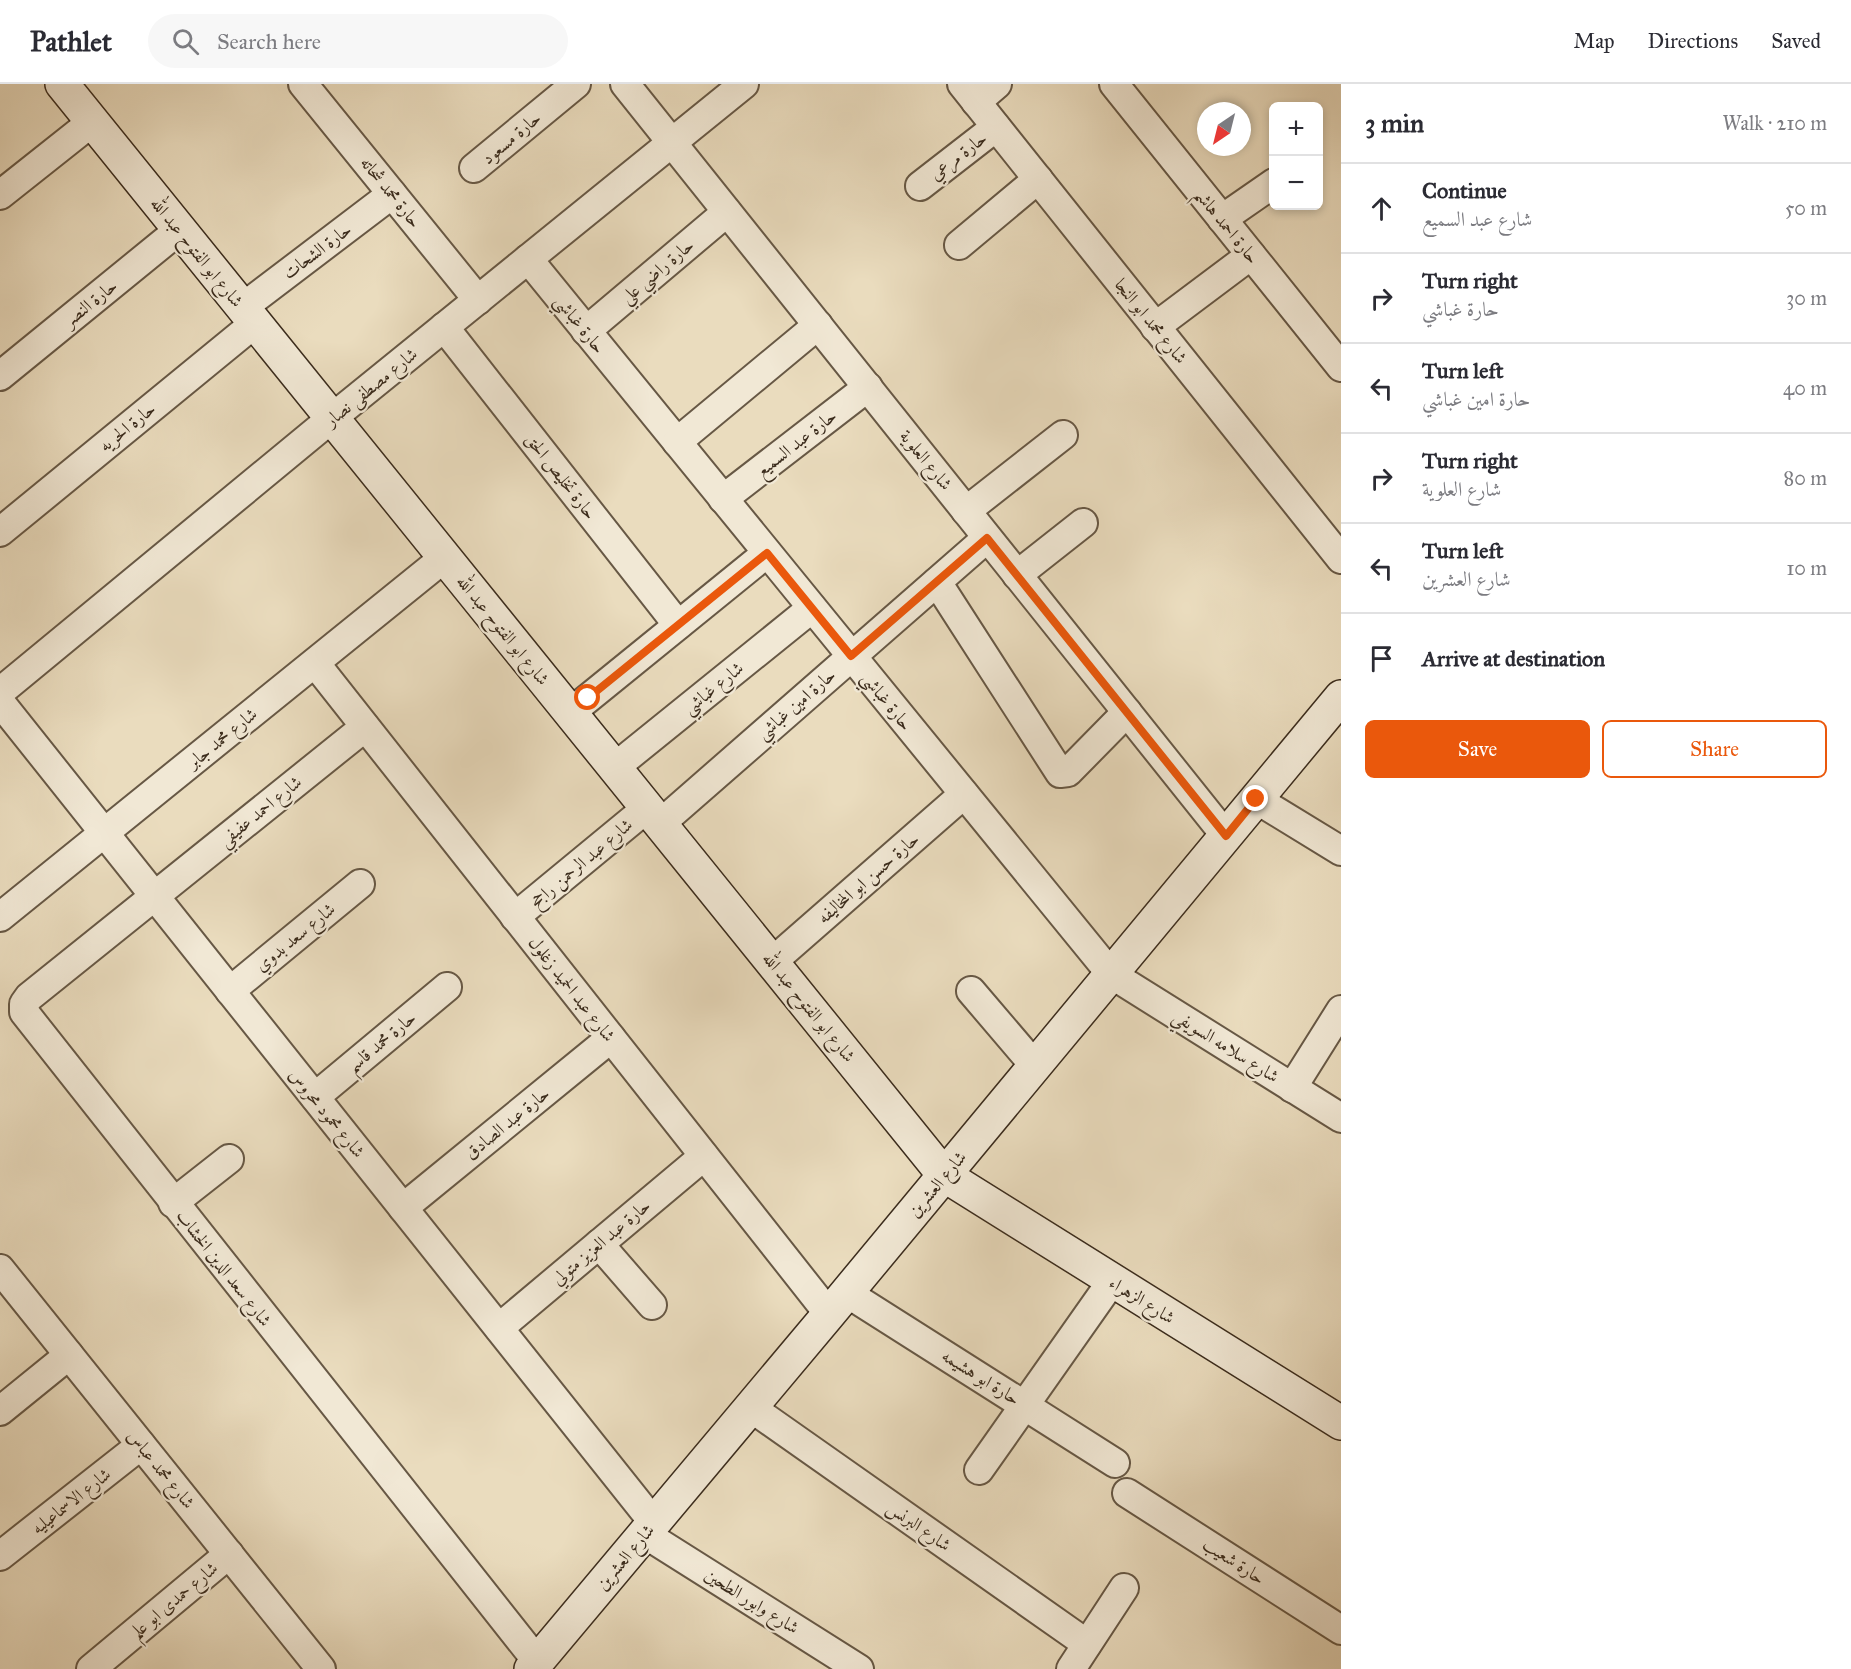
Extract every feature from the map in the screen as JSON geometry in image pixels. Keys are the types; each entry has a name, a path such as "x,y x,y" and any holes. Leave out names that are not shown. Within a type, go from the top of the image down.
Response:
{"street":[{"name":"شارع ابو الفتوح عبد الله","path":"62,84 944,1175"},
{"name":"حارة محمد شحاته","path":"303,84 478,300"},
{"name":"حارة مسعود","path":"474,168 576,84"},
{"name":"شارع مصطفى نصار","path":"0,692 332,418 744,84"},
{"name":"حارة احمد هاشم","path":"1114,84 1339,361"},
{"name":"شارع العلوية","path":"629,85 727,212 1226,836"},
{"name":"شارع محمد ابو النجا","path":"978,90 996,127 1341,559"},
{"path":"0,195 92,122"},
{"name":"حارة مرعي","path":"920,186 996,127"},
{"path":"959,245 1038,179"},
{"path":"1222,219 1269,186"},
{"name":"حارة الشحات","path":"248,315 392,194"},
{"name":"حارة راضي علي","path":"586,331 727,212"},
{"name":"حارة النصر","path":"0,376 180,230"},
{"path":"1155,327 1251,255"},
{"name":"حارة غباشي","path":"528,260 1111,974"},
{"name":"حارة الحريه","path":"0,532 248,315"},
{"path":"677,442 818,325"},
{"name":"حارة تخليص الحق","path":"444,327 678,625"},
{"name":"حارة عبد السميع","path":"723,499 868,387"},
{"path":"966,511 1063,435"},
{"path":"1017,575 1083,523"},
{"name":"حارة امين غباشي","path":"653,816 851,656 987,538"},
{"path":"570,713 767,553"},
{"name":"شارع محمد جابر","path":"0,917 444,558"},
{"path":"936,582 1060,773 1068,772 1127,712"},
{"name":"شارع غباشي","path":"614,768 812,608"},
{"name":"شارع عبد الحميد زغلول","path":"315,663 704,1156 838,1303"},
{"name":"شارع العشرين","path":"534,1665 1341,697"},
{"name":"شارع محمود محروس","path":"0,702 499,1328 649,1529"},
{"name":"شارع احمد عفيفي","path":"154,896 365,727"},
{"name":"حارة حسن ابو المخاليفه","path":"772,962 964,794"},
{"path":"1256,799 1341,851"},
{"name":"شارع عبد الرحمن راجح","path":"515,917 653,816"},
{"name":"شارع سعد بدوي","path":"230,991 360,884"},
{"name":"شارع سعد الدين الخشاب","path":"154,896 29,997 24,1004 24,1012 534,1665"},
{"name":"شارع سلامه السويفي","path":"1111,974 1341,1118"},
{"name":"حارة محمد قاسم","path":"315,1097 447,987"},
{"path":"971,992 1035,1066"},
{"path":"1292,1088 1341,1010"},
{"name":"حارة عبد الصادق","path":"403,1208 611,1038"},
{"name":"حارة عبد العزيز متولي","path":"499,1328 704,1156"},
{"path":"173,1203 229,1159"},
{"name":"شارع الزهراء","path":"944,1175 1341,1423"},
{"path":"599,1244 652,1305"},
{"name":"شارع محمد عباس","path":"0,1269 321,1669"},
{"path":"979,1470 1112,1281"},
{"name":"حارة ابو هشيمه","path":"838,1303 1025,1404 1115,1463"},
{"path":"0,1412 69,1355"},
{"name":"شارع البرنس","path":"750,1407 1087,1644"},
{"name":"شارع الاسماعيليه","path":"0,1556 141,1445"},
{"name":"حارة شعيب","path":"1127,1493 1341,1630"},
{"name":"شارع وابور الطحين","path":"649,1529 859,1669"},
{"name":"شارع حمدى ابو علم","path":"91,1669 229,1554"},
{"path":"1071,1669 1124,1588"}],"route":[{"path":"588,698 767,553 851,656 987,538 1226,836 1256,799"}]}
